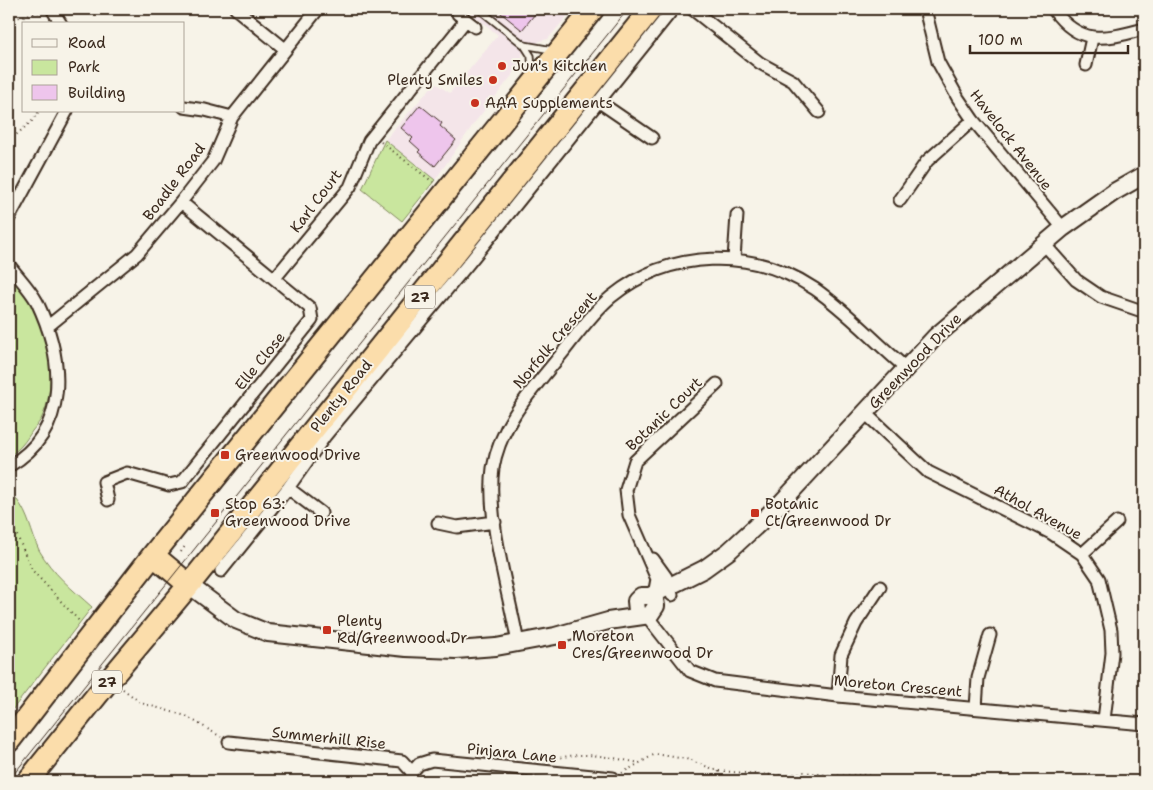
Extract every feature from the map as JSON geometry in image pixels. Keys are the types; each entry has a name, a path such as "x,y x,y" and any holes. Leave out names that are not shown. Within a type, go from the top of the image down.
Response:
{"highway":[{"name":"27","path":"9,741 153,555 593,9"},
{"name":"Plenty Road","path":"28,781 93,699 528,175 651,9"},
{"path":"153,555 189,585"}],"street":[{"path":"51,9 60,22"},
{"path":"236,9 285,49"},
{"name":"Boadle Road","path":"47,328 137,254 213,161 232,117 318,9"},
{"path":"221,572 288,488 325,436 528,175 598,101 673,9"},
{"path":"692,9 760,63 793,81 819,112"},
{"name":"Havelock Avenue","path":"925,9 938,62 973,120 1063,228"},
{"path":"1054,9 1073,29 1092,38 1116,37 1144,29"},
{"name":"Karl Court","path":"275,278 350,187 369,142 462,17 475,27"},
{"path":"1086,65 1092,38"},
{"path":"598,101 652,138"},
{"path":"185,108 206,110 232,117"},
{"path":"9,218 66,112"},
{"path":"900,200 927,161 973,120"},
{"name":"Greenwood Drive","path":"189,585 236,620 257,630 278,635 429,649 474,649 555,636 608,621 649,606 671,591 687,585 757,527 936,336 1063,228 1114,192 1144,175"},
{"name":"Elle Close","path":"108,500 104,482 127,473 169,485 182,482 312,320 310,308 181,202"},
{"path":"734,259 737,215"},
{"path":"1044,244 1076,280 1101,297 1139,310"},
{"name":"Norfolk Crescent","path":"518,643 495,522 492,492 493,469 505,429 524,400 600,307 625,286 656,270 692,260 734,259 768,266 803,282 829,300 906,368"},
{"path":"9,265 36,300 55,351 58,387 51,419 35,444 20,460 9,466"},
{"name":"Botanic Court","path":"649,606 656,579 646,550 629,515 626,490 634,461 717,384"},
{"name":"Athol Avenue","path":"865,413 928,472 1051,533 1082,554 1099,579 1111,630 1112,653 1104,720"},
{"path":"288,488 321,513"},
{"path":"438,523 457,527 495,522"},
{"path":"1082,554 1117,522"},
{"path":"226,540 248,537"},
{"name":"Botanic Court","path":"646,550 666,577 671,591"},
{"path":"838,696 841,655 856,622 880,587"},
{"name":"Moreton Crescent","path":"649,606 666,640 690,671 715,682 838,696 1144,724"},
{"path":"976,708 978,678 990,635"},
{"name":"Summerhill Rise","path":"229,742 402,761 412,777"},
{"name":"Pinjara Lane","path":"412,777 419,764 432,760 613,778"}],"lane":[{"path":"479,9 524,45 531,56 533,84"},
{"path":"524,45 548,50 561,49"}],"path":[{"path":"9,20 51,9"},
{"path":"9,141 38,112"},
{"path":"374,136 446,192"},
{"path":"9,517 32,570 81,623"},
{"path":"181,552 185,546"},
{"path":"120,683 124,692 141,703 186,716 229,742"},
{"path":"613,778 655,754 686,759 719,770 785,776 804,772 833,776 866,774 890,781"},
{"path":"545,771 552,760 578,755 592,755 640,762"},
{"path":"716,781 719,770"}],"shaded area":[{"path":"466,9 573,9 548,39 540,41 522,54 522,63 475,122 435,180 385,140 435,83 450,93 498,35"}],"green space":[{"path":"385,140 435,180 402,221 362,189"},
{"path":"9,275 21,288 39,322 46,340 50,379 48,398 41,419 22,445 9,456"},
{"path":"9,498 17,500 21,506 39,550 50,566 63,581 92,607 9,714"}],"building":[{"path":"496,9 539,9 522,30"},
{"path":"420,105 442,123 440,126 456,140 435,166 418,152 420,150 410,141 413,138 401,128"}],"tram line":[{"path":"9,780 628,9"}],"place":[{"name":"Jun's Kitchen","path":"502,66"},
{"name":"Plenty Smiles","path":"493,80"},
{"name":"AAA Supplements","path":"475,103"},
{"name":"Greenwood Drive","path":"225,455"},
{"name":"Stop 63: Greenwood Drive","path":"215,513"},
{"name":"Botanic Ct/Greenwood Dr","path":"755,513"},
{"name":"Plenty Rd/Greenwood Dr","path":"327,630"},
{"name":"Moreton Cres/Greenwood Dr","path":"562,645"}]}
